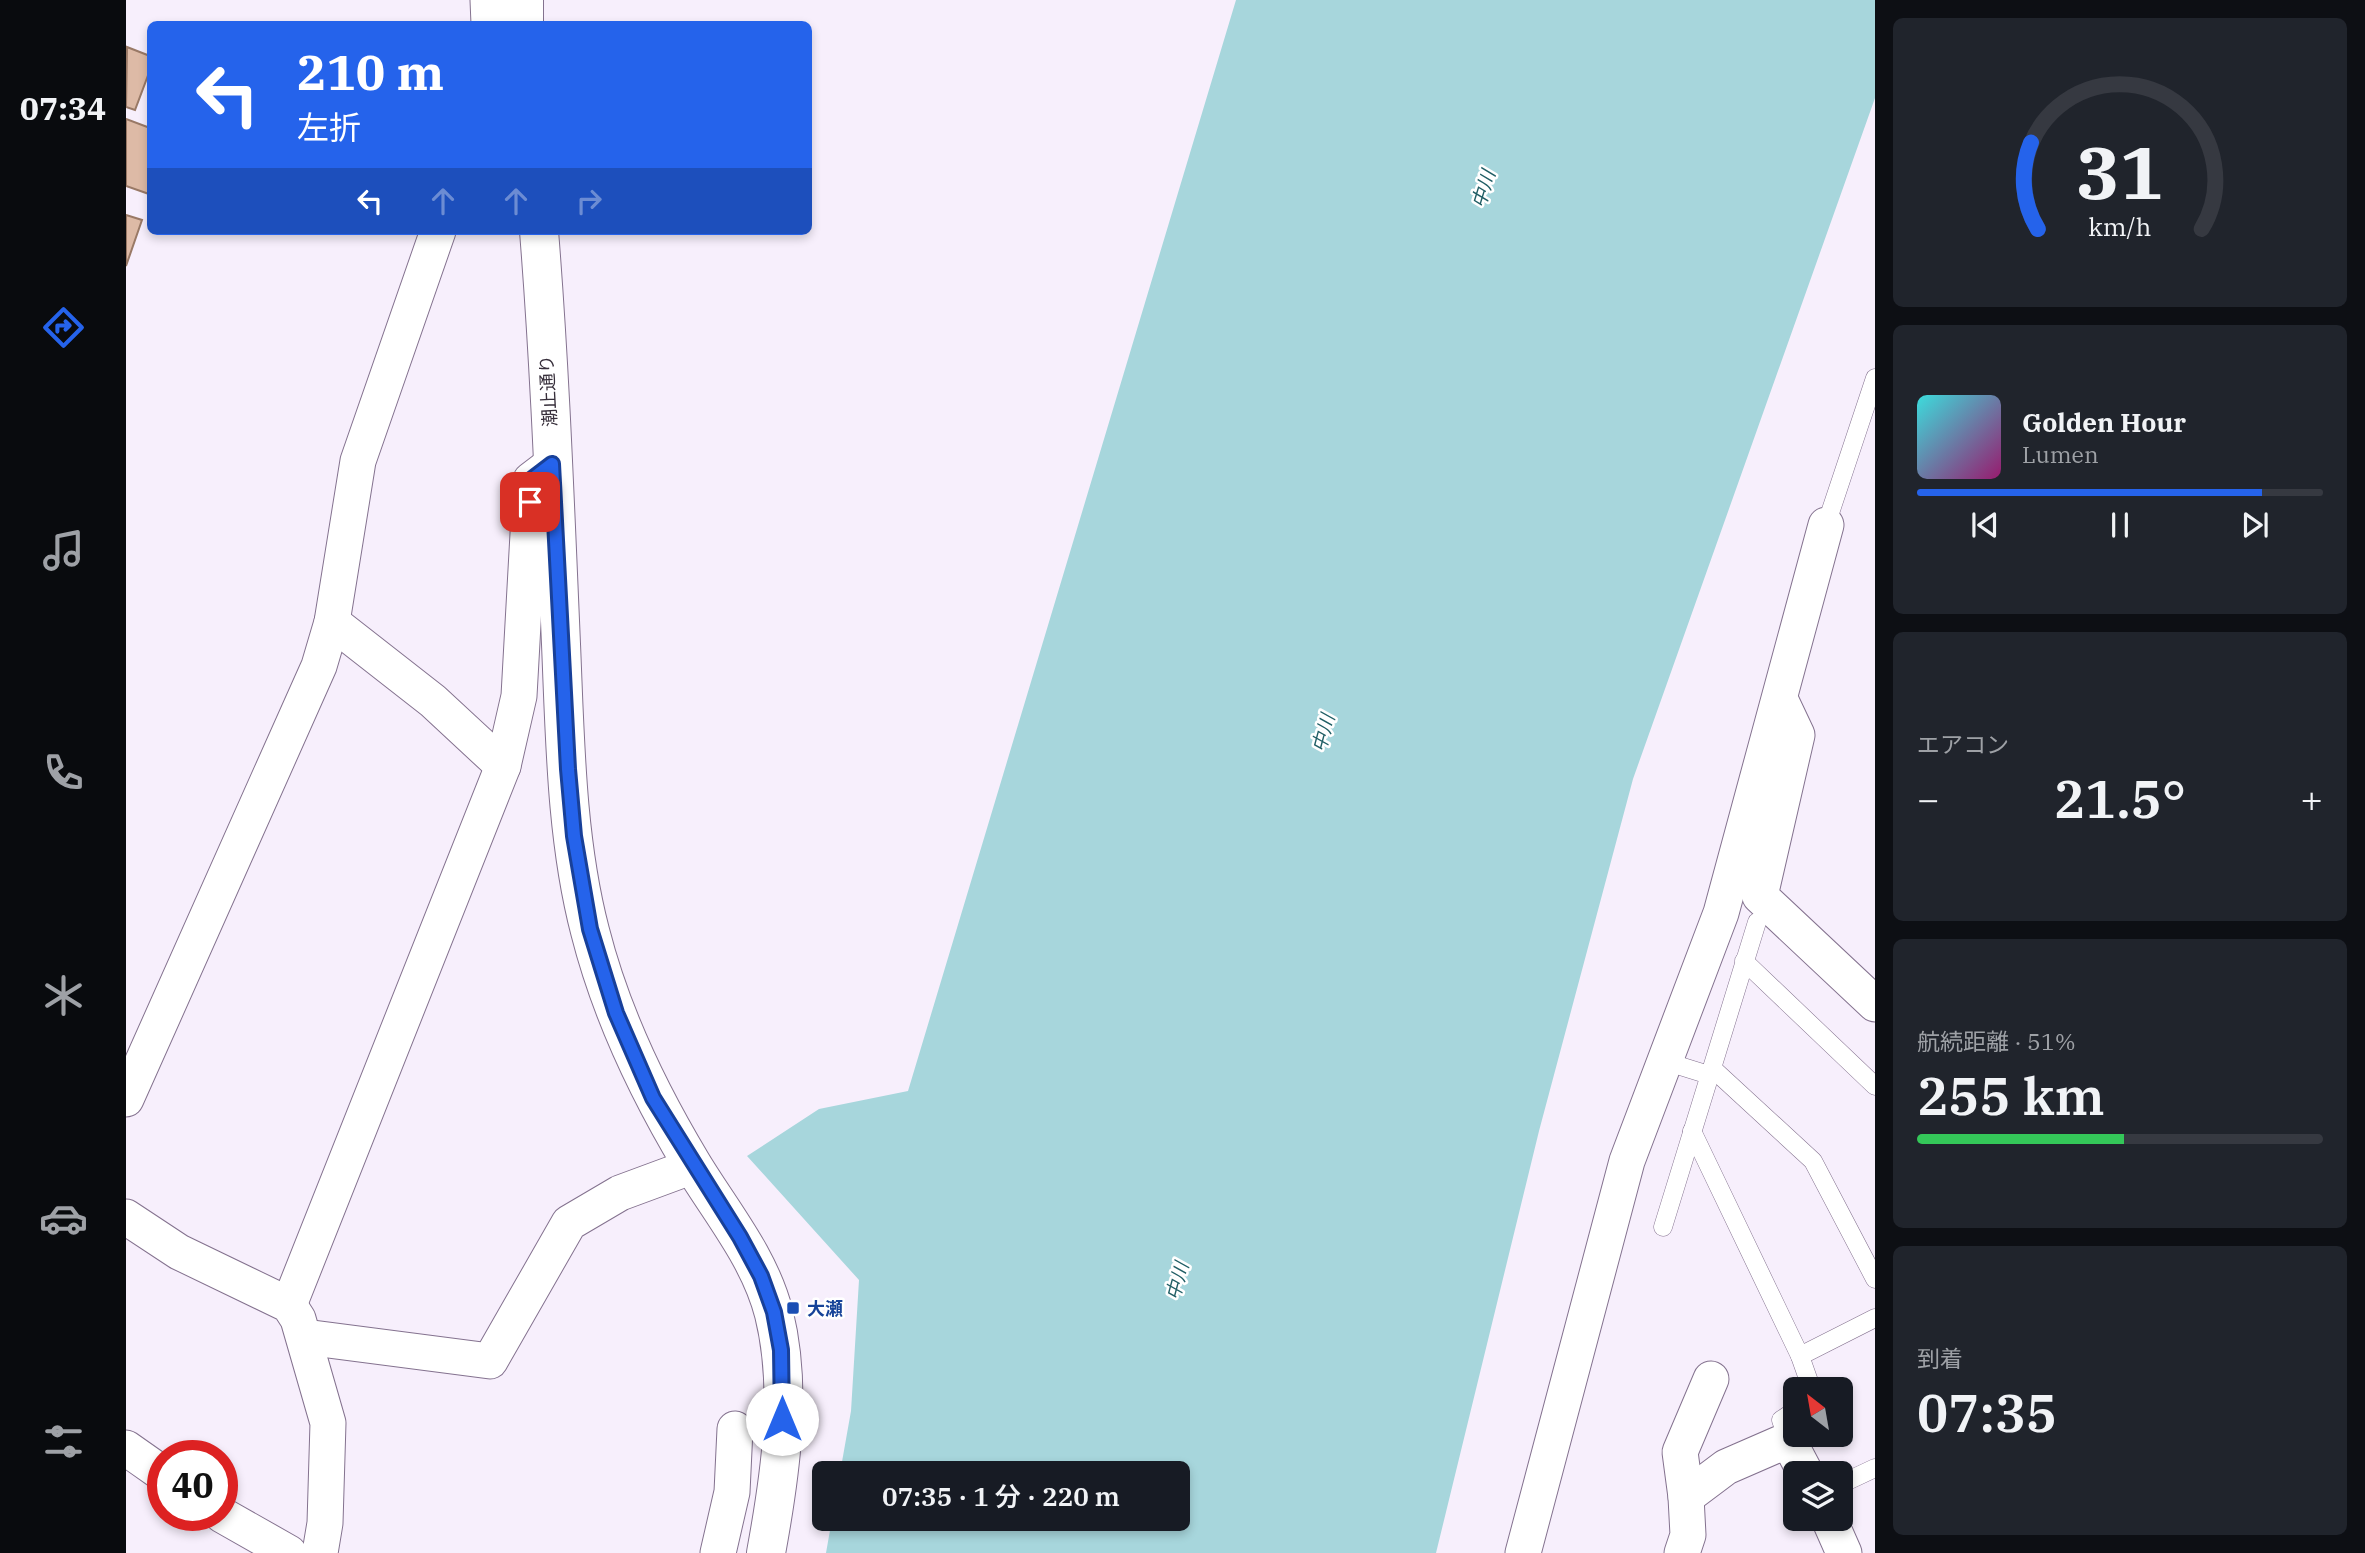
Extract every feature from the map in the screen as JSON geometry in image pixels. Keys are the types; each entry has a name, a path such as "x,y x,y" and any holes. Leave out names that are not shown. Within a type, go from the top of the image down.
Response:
{"street":[{"path":"488,0 489,21"},
{"path":"524,0 524,21"},
{"path":"126,1099 319,666 332,622 358,461 437,235"},
{"name":"潮止通り","path":"539,235 567,757 574,836 590,929 616,1013 653,1098 693,1166 740,1237 761,1276 774,1312 781,1350 782,1438 766,1553"},
{"path":"289,1305 503,766 519,696 531,480 552,464"},
{"path":"1523,1553 1627,1161 1721,913 1826,525"},
{"path":"332,622 433,701 503,766"},
{"path":"1780,699 1797,736 1760,896 1875,1004"},
{"path":"305,1337 490,1361 569,1223 620,1193 693,1166"},
{"path":"126,1217 179,1252 289,1305 305,1337 328,1423 325,1523 320,1553"},
{"path":"1682,1553 1688,1535 1681,1452 1711,1379"},
{"path":"718,1553 732,1492 734,1429"},
{"path":"1686,1497 1726,1467 1783,1431"},
{"path":"126,1448 147,1463"},
{"path":"238,1524 289,1553"},
{"path":"1834,1531 1844,1553"}],"lane":[{"path":"1826,525 1875,378"},
{"path":"1663,1227 1757,922"},
{"path":"1745,961 1875,1086"},
{"path":"1664,1061 1710,1071 1813,1161 1875,1279"},
{"path":"1692,1131 1800,1356 1807,1377"},
{"path":"1800,1356 1875,1318"},
{"path":"1853,1478 1875,1468"}],"water":[{"name":"中川","path":"1236,0 1875,0 1875,98 1633,779 1539,1131 1436,1553 826,1553 830,1531 1190,1531 1190,1461 842,1461 851,1411 859,1280 747,1156 819,1109 908,1091"}],"building":[{"path":"127,47 147,55 147,78 135,110 126,107"},
{"path":"126,119 147,127 147,193 126,186"},
{"path":"126,215 142,220 126,266"}],"place":[{"name":"大瀬","path":"793,1308"}],"route":[{"path":"530,502 531,480 552,464 568,769 574,836 590,929 616,1013 653,1098 693,1166 740,1237 761,1276 774,1312 781,1350 782,1419"}]}
